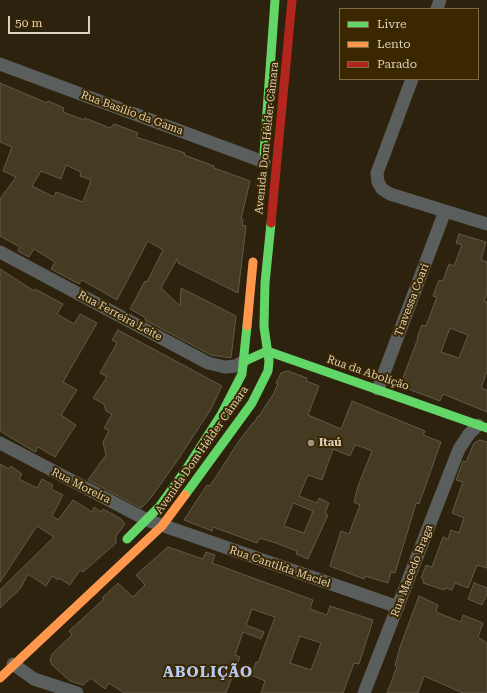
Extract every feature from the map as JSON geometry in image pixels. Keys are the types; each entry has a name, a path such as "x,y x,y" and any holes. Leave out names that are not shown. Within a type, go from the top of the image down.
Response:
{"main road":[{"name":"Avenida Dom Hélder Câmara","path":"263,168 275,0"},
{"name":"Avenida Dom Hélder Câmara","path":"0,678 13,664 162,526 252,403 268,371 264,327 264,283 292,0"},
{"name":"Avenida Dom Hélder Câmara","path":"120,546 147,520 187,468 221,415 242,374 254,249"},
{"path":"243,362 267,351"},
{"name":"Rua da Abolição","path":"267,351 483,426"}],"street":[{"name":"Rua Basílio da Gama","path":"0,64 263,168"},
{"path":"412,80 378,173 378,182 382,189 390,194 487,224"},
{"name":"Travessa Coari","path":"378,389 445,211"},
{"name":"Rua Ferreira Leite","path":"0,252 208,363 217,366 231,367 243,362"},
{"name":"Rua Macedo Braga","path":"454,416 459,429 459,449"},
{"name":"Rua Macedo Braga","path":"364,693 459,449 469,434 483,426"},
{"name":"Rua Moreira","path":"0,443 147,520 162,526"},
{"name":"Rua Cantilda Maciel","path":"162,526 398,607"},
{"path":"13,664 34,678 77,693"}],"building":[{"path":"0,83 47,103 48,101 64,108 63,112 84,120 85,118 110,128 114,124 125,128 138,133 136,137 185,153 184,155 214,166 214,168 250,181 241,219 243,220 242,225 246,226 238,293 178,263 177,259 161,288 180,306 181,288 236,316 231,358 211,355 145,320 146,318 130,309 145,281 147,282 163,250 148,241 117,300 82,280 79,284 51,269 55,262 34,249 29,257 18,251 20,247 0,236 0,199 16,177 3,171 12,147 0,142","holes":["66,165 81,172 80,176 91,180 83,202 56,192 54,197 32,186 41,171 61,179"]},
{"path":"459,234 486,242 481,260 487,262 487,293 484,301 487,302 487,371 481,388 487,390 487,412 443,394 440,401 400,386 422,325 426,326 437,297 433,296 439,280 443,281 449,264 454,266 462,245 456,243","holes":["450,328 468,335 459,358 441,352"]},
{"path":"0,269 34,291 35,289 63,304 57,314 74,324 80,314 97,323 63,382 77,390 61,415 76,425 55,457 38,447 35,452 0,431"},
{"path":"118,330 222,386 211,409 177,461 150,499 141,508 88,480 106,455 103,442 109,431 104,428 112,414 106,411 104,404 93,398 107,377 100,373 117,343 112,340"},
{"path":"288,371 307,378 306,381 319,386 308,415 341,429 352,401 425,431 423,435 441,442 419,504 416,503 395,573 391,572 388,583 365,576 364,579 330,566 341,531 349,534 360,505 354,502 358,486 372,451 362,447 355,445 350,456 333,449 322,480 308,475 299,496 317,503 319,498 329,503 325,513 328,515 308,559 296,554 297,551 276,543 260,538 257,543 213,527 212,531 184,520 207,485 210,486 239,441 259,416 274,393 278,383 276,383 281,373","holes":["293,503 313,511 304,533 284,526"]},
{"path":"480,440 487,442 487,568 477,565 468,588 455,583 452,590 445,588 444,590 423,583 424,580 421,578 426,565 432,567 443,537 448,539 451,530 459,533 464,518 452,513 463,482 456,480 463,461 466,462 474,443"},
{"path":"0,464 9,469 11,466 22,474 19,479 37,488 42,479 53,485 51,489 63,495 52,516 58,520 73,500 92,512 94,507 101,512 103,509 121,519 125,524 116,536 116,543 83,572 80,570 70,585 59,578 58,580 52,576 46,586 28,574 20,589 0,608 0,590 54,537 37,526 0,582"},
{"path":"168,547 203,559 206,552 215,555 212,563 313,600 310,609 327,615 330,606 373,620 359,664 354,663 343,693 261,693 265,681 251,675 256,662 258,663 275,617 252,609 246,625 264,632 261,639 243,632 235,655 240,657 226,693 124,693 109,683 105,689 91,678 83,685 70,681 52,665 50,660 52,654 72,635 69,631 104,599 102,598 118,583 133,597 145,585 136,575","holes":["300,636 321,643 311,670 290,663"]},
{"path":"474,583 487,588 487,594 482,605 468,599"},
{"path":"419,596 438,605 436,612 461,622 463,615 483,623 478,637 487,643 487,693 463,693 424,676 418,693 387,693 397,667 395,666 400,647"}],"traffic: fast":[{"path":"264,153 275,0"},
{"path":"185,495 252,403 268,371 269,361 264,327 265,283 271,223"},
{"path":"127,539 159,507 187,468 221,415 242,374 247,326"},
{"path":"243,362 267,351 487,428"}],"traffic: slow":[{"path":"247,326 253,262"},
{"path":"0,678 162,526 185,495"}],"traffic: jam":[{"path":"271,223 292,0"}],"place":[{"name":"Itaú","path":"311,443"}],"district":[{"name":"ABOLIÇÃO","path":"208,673"}]}
